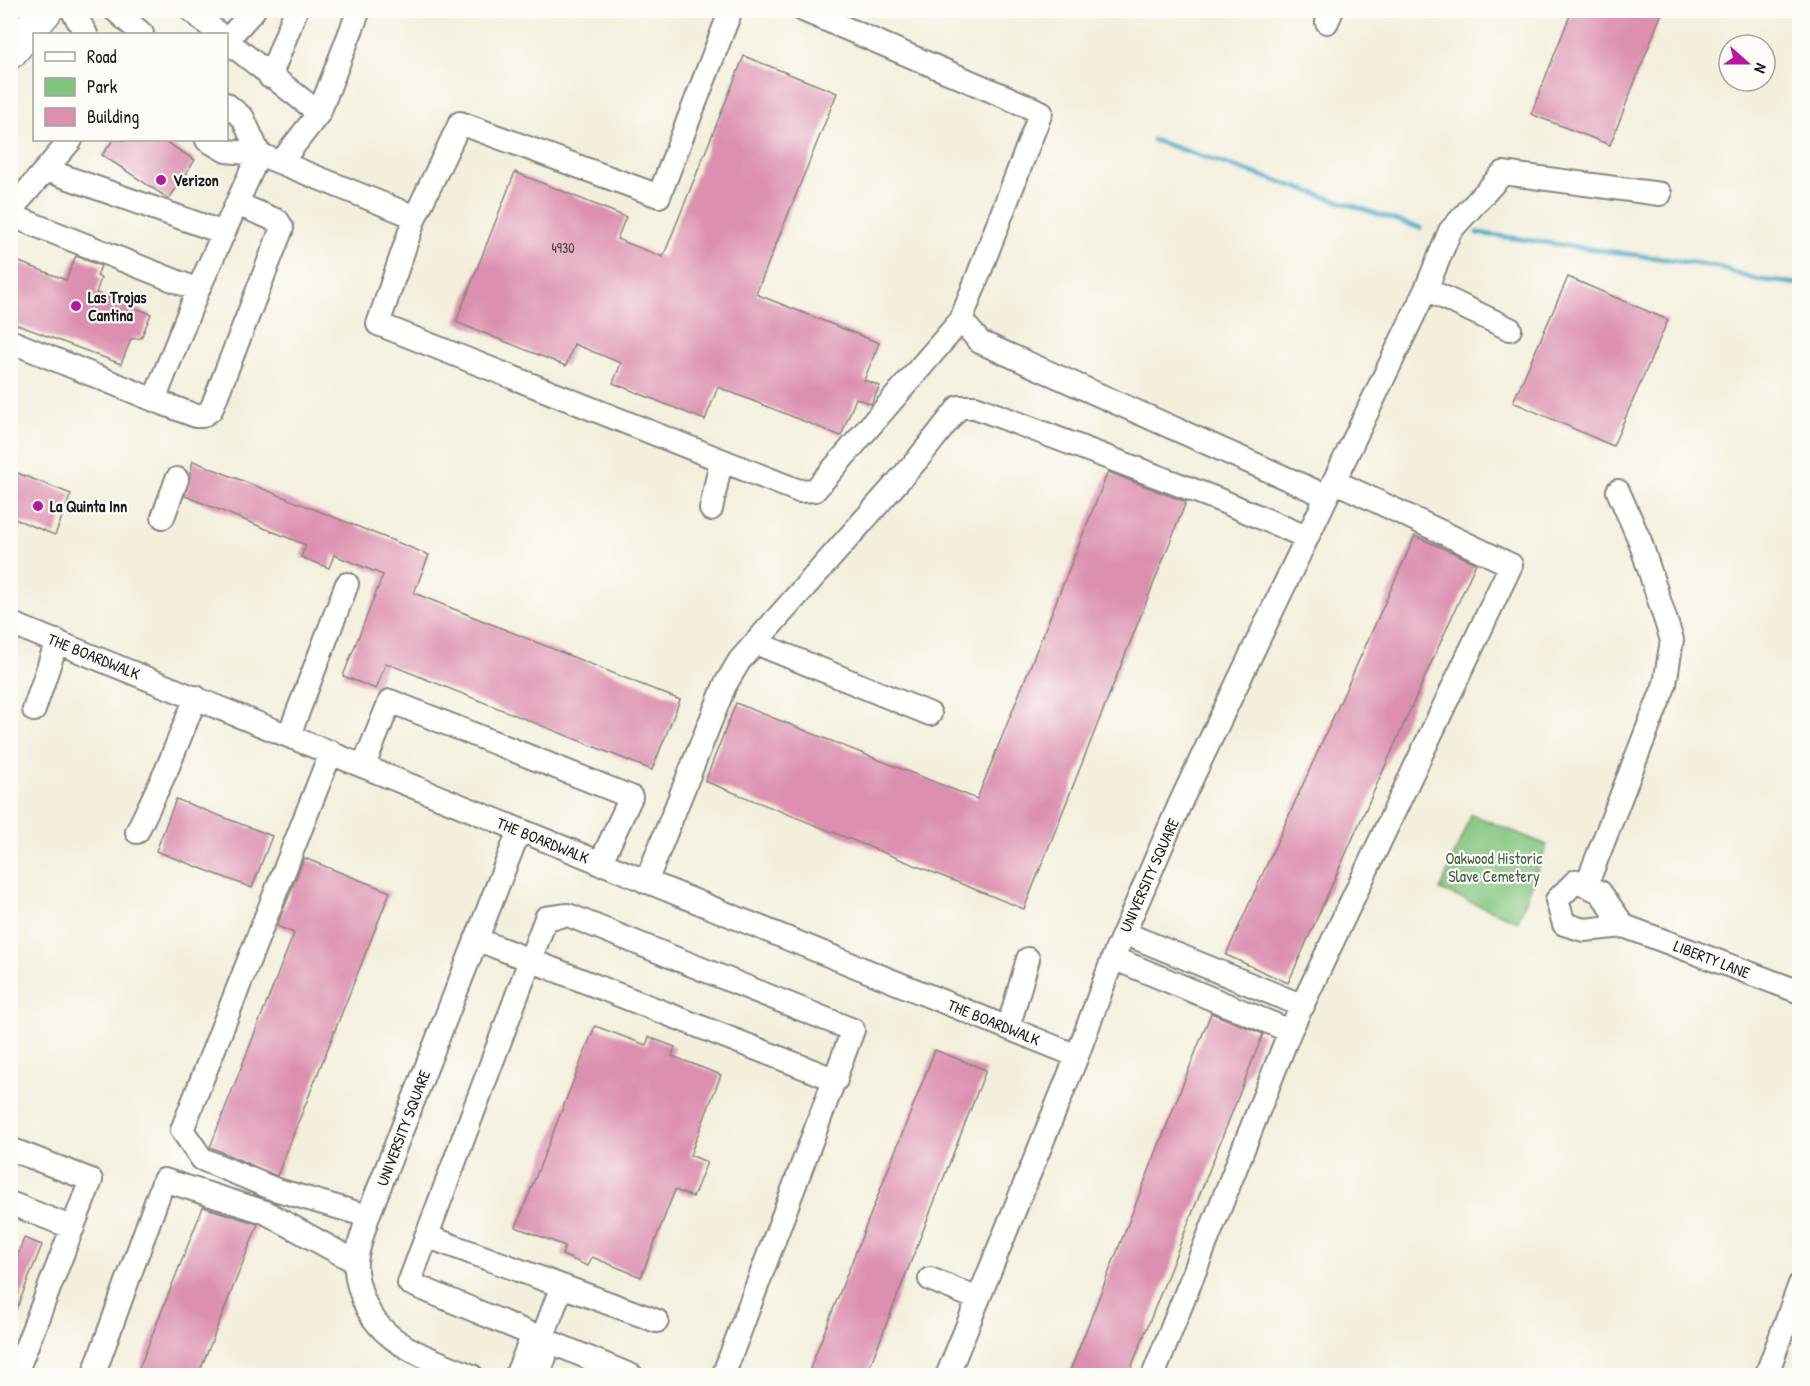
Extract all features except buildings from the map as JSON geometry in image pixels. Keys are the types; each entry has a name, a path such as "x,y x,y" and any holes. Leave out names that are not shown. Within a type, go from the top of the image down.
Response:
{"highway":[{"path":"10,52 46,10"}],"street":[{"path":"72,10 85,33"},
{"path":"115,10 141,33"},
{"path":"191,10 218,33"},
{"path":"228,40 254,10"},
{"path":"270,77 296,10"},
{"path":"281,162 319,113 359,10"},
{"path":"731,10 659,196 460,123 415,217 378,324 799,491 815,490 960,320 1041,112 803,10"},
{"path":"228,42 270,77 319,113"},
{"path":"154,400 198,290 259,154 243,118 228,106"},
{"path":"70,141 10,213 198,290"},
{"path":"209,141 226,151 259,154 281,162 415,217"},
{"path":"46,170 224,233"},
{"name":"UNIVERSITY SQUARE","path":"947,1376 1077,1056 1113,958 1182,799 1426,289 1450,231 1503,173 1660,194"},
{"path":"10,341 154,400 196,416 202,416 211,410 282,228 278,221 237,204"},
{"path":"1426,289 1510,329"},
{"path":"960,320 980,342 1511,565 1290,1031 1153,1376"},
{"path":"646,882 725,685 756,642 918,459 960,407 975,407 1222,501 1306,537"},
{"path":"711,509 722,461"},
{"path":"163,517 177,479"},
{"path":"1586,886 1665,684 1672,640 1640,541 1618,491"},
{"path":"289,735 347,584"},
{"name":"THE BOARDWALK","path":"10,623 1077,1056"},
{"path":"34,710 57,641"},
{"path":"756,642 930,714"},
{"path":"137,832 167,769 196,697"},
{"path":"364,765 390,701 631,796 600,864"},
{"path":"331,752 182,1130 202,1159 274,1189 368,1216"},
{"name":"UNIVERSITY SQUARE","path":"471,1376 417,1353 389,1337 376,1326 366,1309 356,1262 368,1216 519,831"},
{"path":"1576,881 1586,886 1600,892 1624,926 1584,930 1564,924 1557,900 1576,881"},
{"path":"632,1376 409,1283 546,918 568,915 853,1030 723,1376"},
{"name":"LIBERTY LANE","path":"1624,926 1800,992"},
{"path":"1124,933 1303,1006"},
{"path":"476,939 836,1080"},
{"path":"1113,958 1290,1031"},
{"path":"1008,1028 1028,959"},
{"path":"10,1149 91,1180 15,1376"},
{"path":"93,1376 164,1180 265,1212 356,1262"},
{"path":"10,1203 73,1228"},
{"path":"426,1236 561,1288 657,1321"},
{"path":"930,1279 978,1299"},
{"path":"1766,1376 1800,1284"},
{"path":"538,1376 545,1357 542,1340 561,1288"},
{"path":"516,1376 528,1347 542,1340"}],"green space":[{"name":"Oakwood Historic Slave Cemetery","path":"1471,814 1547,845 1518,921 1440,890"}],"waterway":[{"path":"1153,140 1420,228"},
{"path":"1477,233 1714,266 1755,279 1800,284"}],"place":[{"name":"Verizon","path":"161,180"},
{"name":"Las Trojas Cantina","path":"76,306"},
{"name":"La Quinta Inn","path":"38,506"}]}
